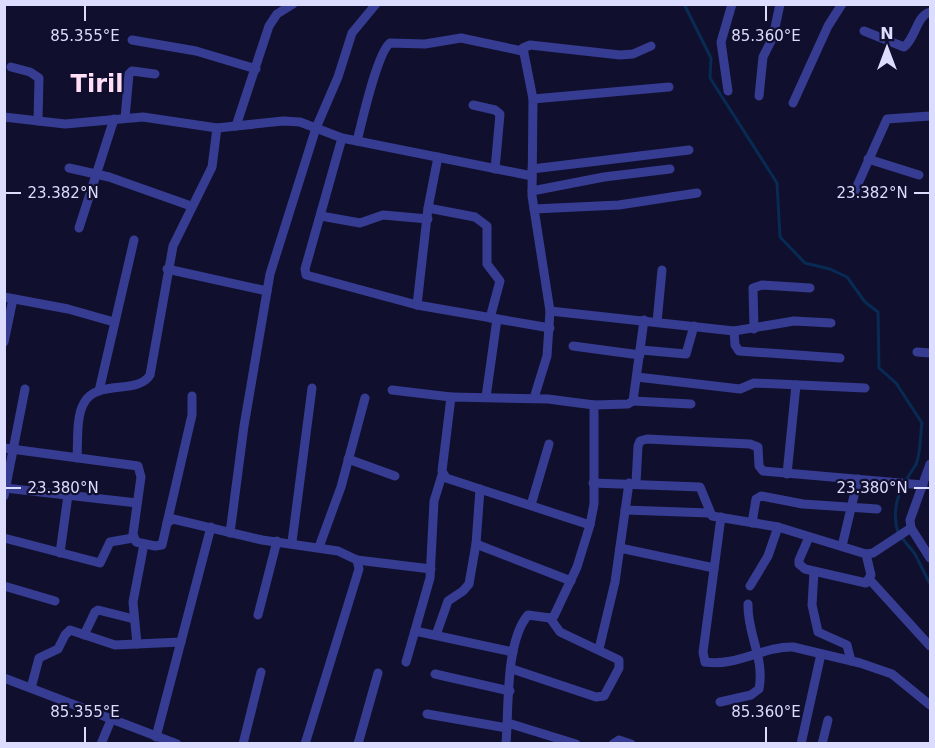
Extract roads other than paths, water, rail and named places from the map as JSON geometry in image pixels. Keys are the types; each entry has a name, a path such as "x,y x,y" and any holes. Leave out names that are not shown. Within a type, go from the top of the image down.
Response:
{"street":[{"path":"236,126 273,20 293,4"},
{"path":"230,533 267,291 316,128 338,77 352,33 376,4"},
{"path":"728,92 721,42 732,4"},
{"path":"759,96 763,57 773,37 780,4"},
{"path":"793,103 828,26 842,4"},
{"path":"864,31 904,47 930,10"},
{"path":"357,141 371,87 384,50 390,43 425,44 461,38 522,51 530,45 628,55 651,46"},
{"path":"132,40 196,51 256,69"},
{"path":"522,51 533,99 532,191 550,311 547,356 534,398"},
{"path":"11,68 30,72 39,78 38,121"},
{"path":"125,118 129,74 132,71 155,74"},
{"path":"533,99 669,87"},
{"path":"473,105 495,110 500,114 495,169"},
{"path":"853,195 887,119 930,116"},
{"path":"4,117 65,123 142,117 217,128 283,121 316,128 342,138 495,169 532,172 689,150"},
{"path":"80,228 114,119"},
{"path":"77,458 83,403 99,391 141,382 150,375 167,269 173,246 212,167 217,128"},
{"path":"342,138 305,269 306,275 417,305 550,328"},
{"path":"417,305 428,208 438,157"},
{"path":"868,159 919,175"},
{"path":"69,168 96,174 191,206"},
{"path":"532,191 670,169"},
{"path":"534,209 619,205 697,193"},
{"path":"428,208 475,217 487,225 487,264 500,280 493,318 486,397"},
{"path":"321,216 360,224 383,215 428,219"},
{"path":"99,391 134,240"},
{"path":"167,269 267,291"},
{"path":"657,322 662,270"},
{"path":"754,329 753,288 762,285 810,288"},
{"path":"4,342 9,298 68,309 114,322"},
{"path":"550,311 734,331 794,321 831,323"},
{"path":"633,401 644,320"},
{"path":"573,346 686,354 694,326"},
{"path":"734,331 735,345 739,351 840,358"},
{"path":"917,352 930,353"},
{"path":"637,377 740,389 754,383 865,388"},
{"path":"787,474 796,385"},
{"path":"292,542 312,388"},
{"path":"25,389 8,449 5,492 68,495 137,503"},
{"path":"392,390 451,397 534,398 594,405 628,404 633,401 691,404"},
{"path":"8,449 138,466 141,477 133,538 136,542 144,544 162,545 192,415 192,396"},
{"path":"406,662 431,569 434,501 442,475 451,397"},
{"path":"319,547 365,398"},
{"path":"550,618 559,609 590,525 594,504 594,405"},
{"path":"599,650 615,582 625,510 640,441 646,439 753,444 759,449 760,469 787,474 923,484"},
{"path":"531,505 549,444"},
{"path":"348,459 395,476"},
{"path":"930,464 911,512 908,529 930,558"},
{"path":"442,475 590,525"},
{"path":"842,546 858,479"},
{"path":"593,483 700,487 704,492 709,513"},
{"path":"436,635 448,601 469,584 476,544 480,489"},
{"path":"60,553 68,495"},
{"path":"752,523 755,502 759,497 878,509"},
{"path":"625,510 709,513 778,527 866,554 873,553 908,529"},
{"path":"721,517 704,659 710,662 760,654 782,647 820,654 892,674 930,705"},
{"path":"167,523 173,519 230,533 338,551 357,560 431,569"},
{"path":"156,737 211,527"},
{"path":"750,586 768,556 778,527"},
{"path":"809,537 799,564 814,572 860,583 870,580"},
{"path":"4,538 100,563 110,542 133,538"},
{"path":"258,615 277,541"},
{"path":"137,644 133,602 144,544"},
{"path":"476,544 571,581"},
{"path":"620,548 714,568"},
{"path":"866,554 870,580 930,646"},
{"path":"305,744 359,568 357,560"},
{"path":"814,572 812,605 818,632 847,645 850,661"},
{"path":"4,586 56,601"},
{"path":"720,702 756,693 760,686 760,654 748,624 748,604"},
{"path":"84,635 98,610 134,619"},
{"path":"506,744 513,652 521,623 528,615 550,618 560,632 615,657 620,664 607,692 601,698 512,669"},
{"path":"31,688 41,655 58,650 67,631 116,645 181,642"},
{"path":"416,631 513,652"},
{"path":"801,744 820,654"},
{"path":"243,744 261,672"},
{"path":"358,744 378,673"},
{"path":"435,674 510,691"},
{"path":"4,678 174,743"},
{"path":"427,714 507,726 576,744"},
{"path":"100,744 111,720"},
{"path":"822,744 828,720"},
{"path":"613,744 619,741 631,744"}],"waterway":[{"path":"684,4 711,58 710,78 777,183 780,237 805,263 830,269 847,277 865,302 878,312 879,368 896,383 922,423 917,462 901,489 896,505 898,533"},
{"path":"902,538 915,554 930,584"}],"district":[{"name":"Tiril","path":"97,84"}]}
